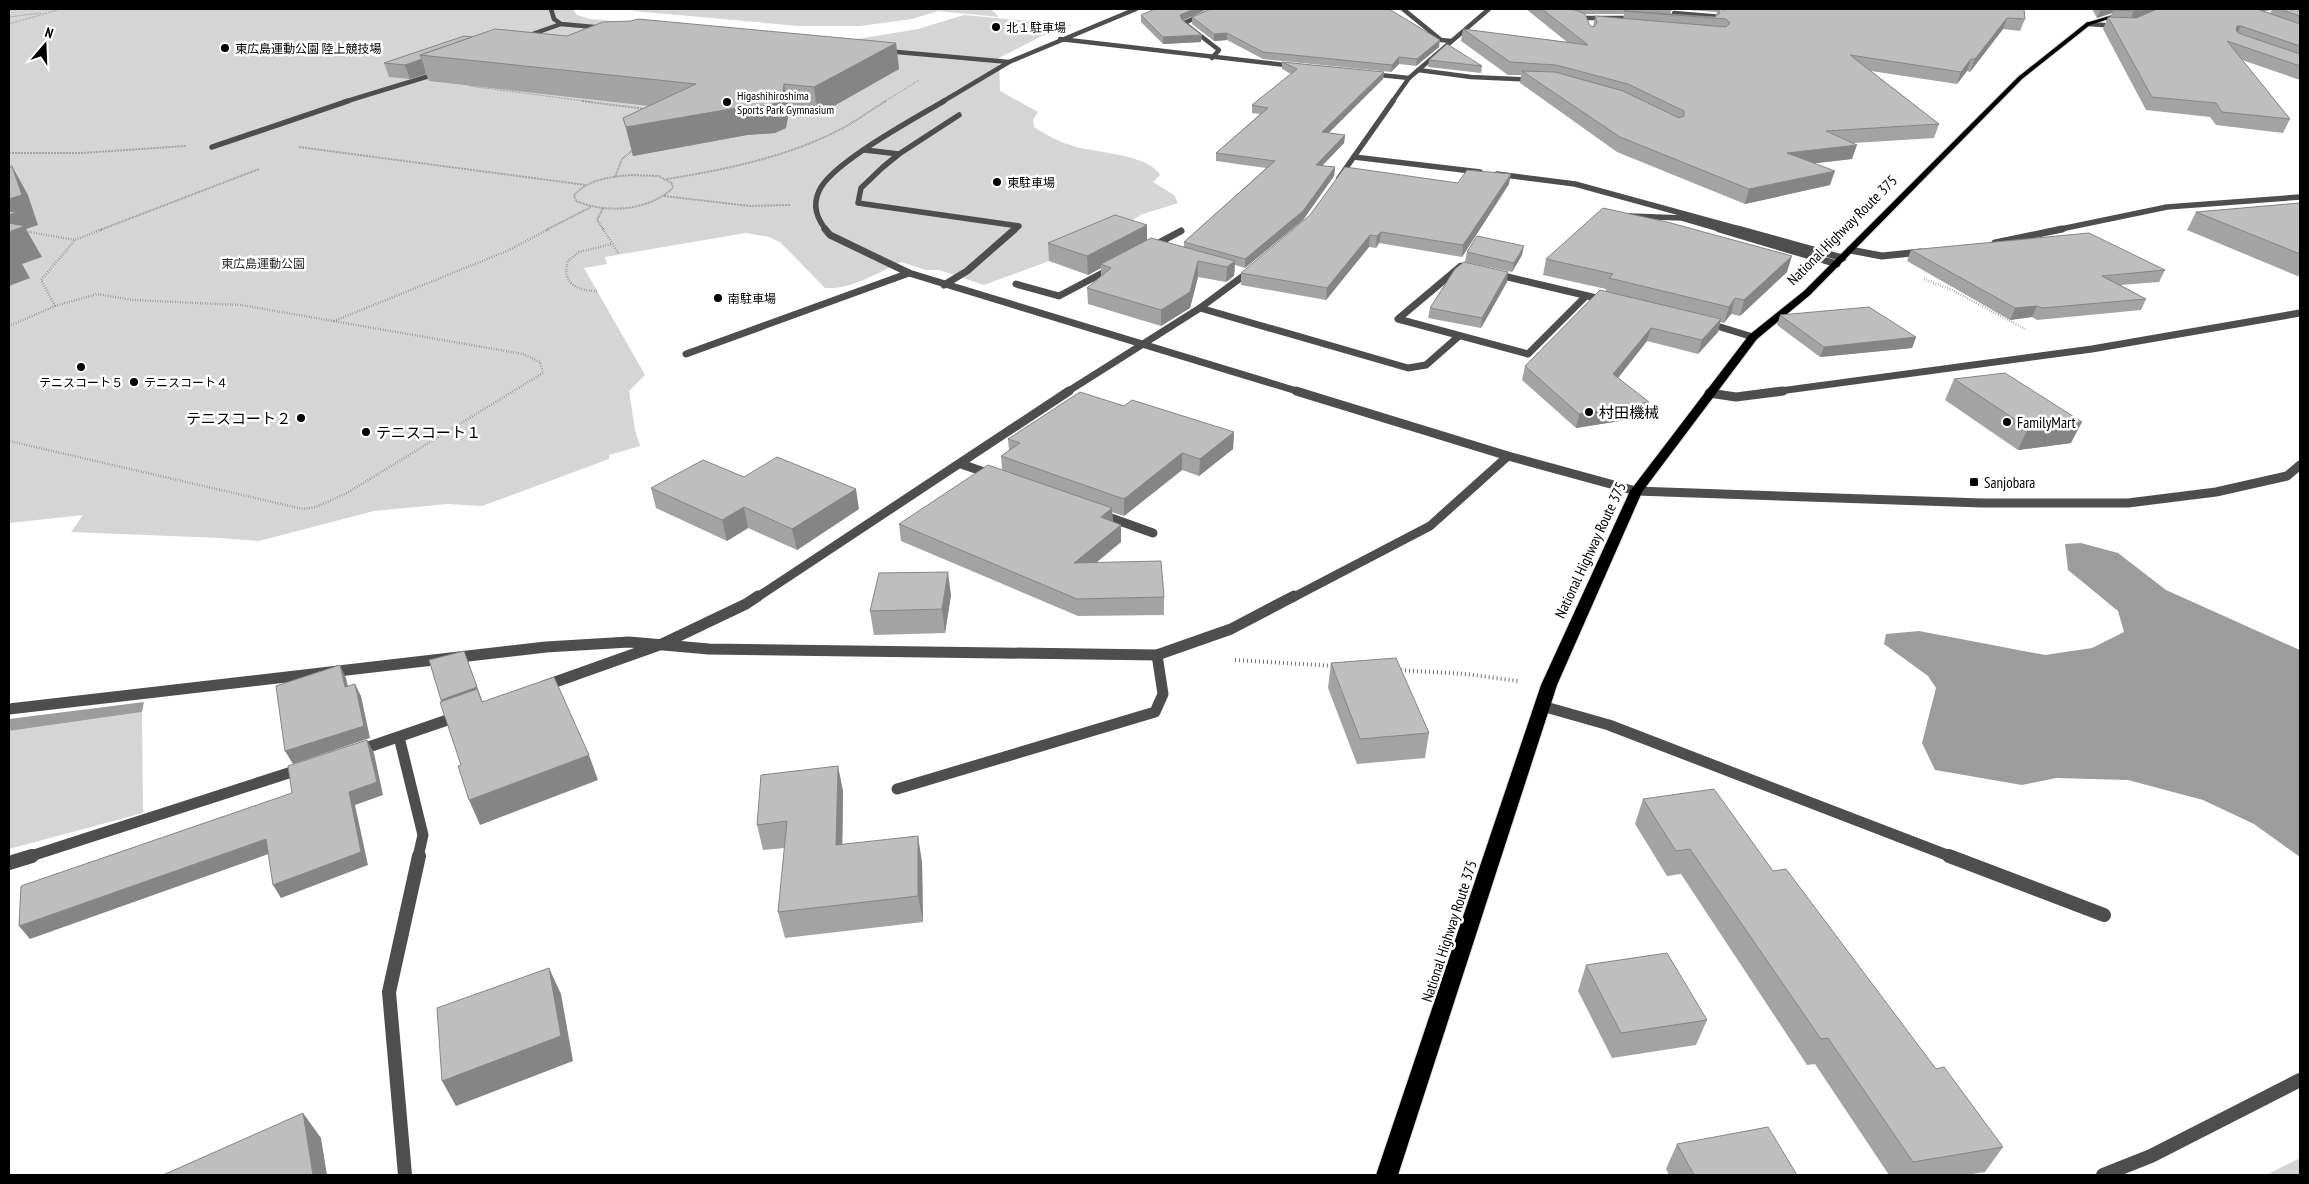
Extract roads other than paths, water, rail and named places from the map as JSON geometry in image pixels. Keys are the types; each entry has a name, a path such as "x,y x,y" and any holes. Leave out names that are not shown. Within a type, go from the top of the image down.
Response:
{"highway":[{"name":"National Highway Route 375","path":"1387,1175 1549,685 1636,491 1753,337 1807,293 1840,261 2020,78 2088,24 2137,9"}],"street":[{"path":"550,9 554,19 561,24"},
{"path":"1136,9 1059,39 1009,62 939,102 865,150 835,172 819,191 815,207 819,221 830,235 908,273 944,285 1142,343 1508,456 1636,491 1982,504 2128,503 2216,492 2287,476 2300,465"},
{"path":"1402,9 1441,40 1451,41"},
{"path":"1333,186 1379,118 1409,78 1489,9"},
{"path":"1212,58 1219,50 1184,23 1213,10"},
{"path":"1672,20 1674,13 1722,16"},
{"path":"1571,15 1586,23 1602,24"},
{"path":"1578,18 1645,18"},
{"path":"1663,20 1680,21"},
{"path":"518,40 561,24 610,28"},
{"path":"2088,24 2121,26"},
{"path":"1059,39 1303,67"},
{"path":"876,51 1009,62"},
{"path":"1418,70 1471,77 1544,81"},
{"path":"212,147 325,107 385,91 444,71"},
{"path":"1361,73 1409,78"},
{"path":"944,285 967,271 1019,226 858,203 861,188 899,154 959,115"},
{"path":"865,150 899,154"},
{"path":"1354,157 1575,184 1840,261"},
{"path":"1988,244 2167,207 2300,197"},
{"path":"1622,216 1682,218 1840,261"},
{"path":"1142,252 1181,231"},
{"path":"1150,247 1160,250"},
{"path":"1850,250 1882,256 1930,251"},
{"path":"1016,284 1059,296 1117,265"},
{"path":"1470,268 1461,266 1398,319 1528,354 1586,296"},
{"path":"530,691 662,644 746,604 1142,343 1200,308 1254,268"},
{"path":"1237,271 1246,274"},
{"path":"686,354 908,273"},
{"path":"1490,273 1615,302"},
{"path":"1200,308 1408,368 1426,365 1459,336"},
{"path":"1709,393 1736,397 1857,382 2092,349 2300,312"},
{"path":"1701,322 1753,337"},
{"path":"9,709 546,647 629,642 709,649 1157,655 1231,629 1430,526 1508,456"},
{"path":"961,464 997,477"},
{"path":"1089,510 1153,533"},
{"path":"898,789 1155,712 1163,694 1157,655"},
{"path":"1542,706 1610,725 2104,914"},
{"path":"342,756 474,711"},
{"path":"399,737 423,835 389,992 405,1175"},
{"path":"9,863 313,765"},
{"path":"2103,1175 2151,1156 2300,1080"}],"place":[{"name":"北１駐車場","path":"996,27"},
{"name":"東広島運動公園 陸上競技場","path":"225,48"},
{"name":"Higashihiroshima Sports Park Gymnasium","path":"727,102"},
{"name":"東駐車場","path":"997,182"},
{"name":"南駐車場","path":"718,298"},
{"name":"テニスコート５","path":"81,367"},
{"name":"テニスコート４","path":"134,382"},
{"name":"村田機械","path":"1589,412"},
{"name":"テニスコート２","path":"301,418"},
{"name":"FamilyMart","path":"2007,422"},
{"name":"テニスコート１","path":"366,432"},
{"name":"Sanjobara","path":"1974,482"}],"park label":[{"name":"東広島運動公園","path":"263,263"}]}
